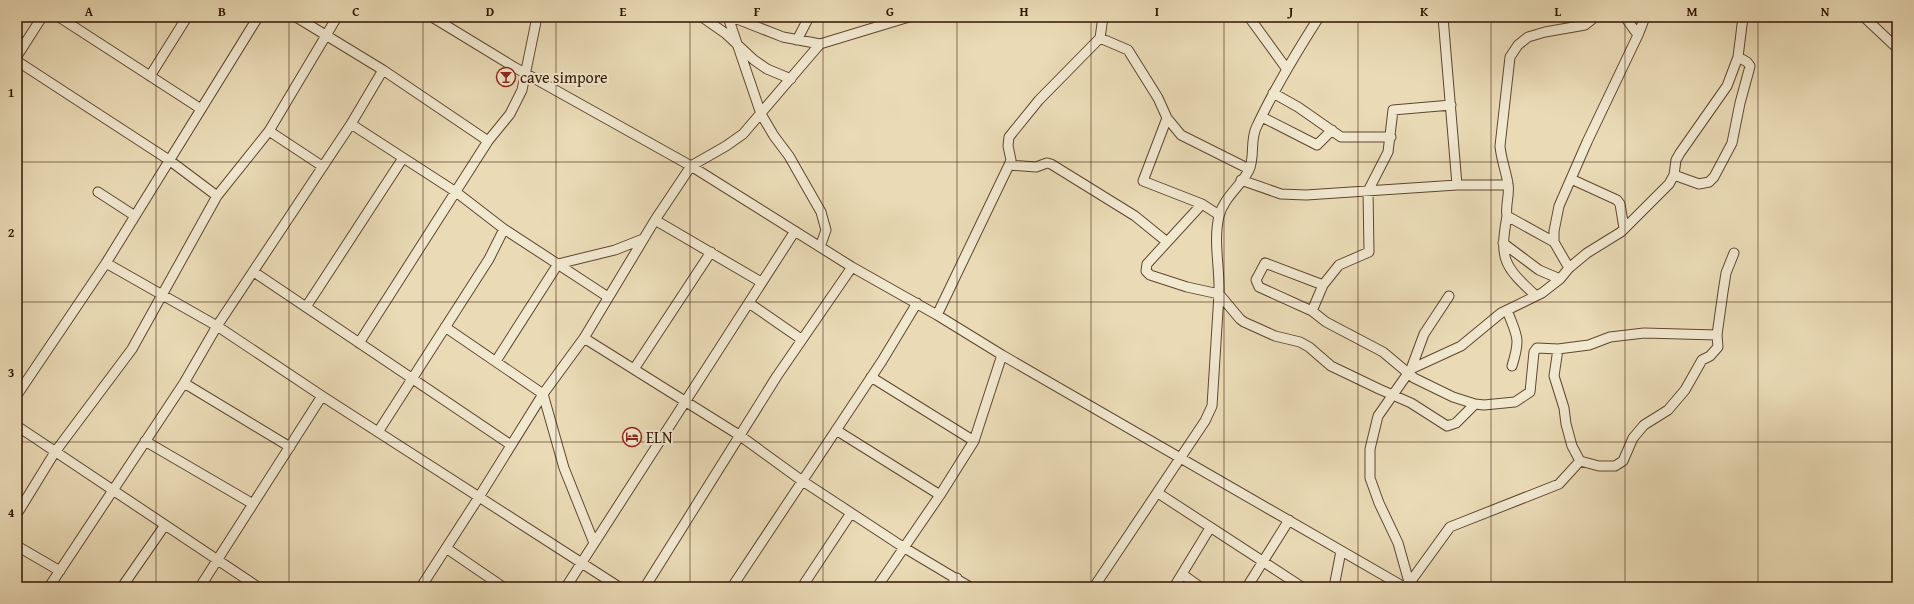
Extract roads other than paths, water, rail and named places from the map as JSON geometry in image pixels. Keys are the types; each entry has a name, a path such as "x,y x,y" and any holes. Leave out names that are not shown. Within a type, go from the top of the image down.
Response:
{"street":[{"path":"17,56 42,17"},
{"path":"58,17 202,109"},
{"path":"17,395 106,263 258,17"},
{"path":"296,17 383,70 488,141"},
{"path":"17,514 55,452 119,369 132,349 217,196 269,131 337,17"},
{"path":"432,17 526,74 691,166 852,267 937,314 1002,355 1341,550 1407,585"},
{"path":"359,342 488,141 510,114 522,90 537,17"},
{"path":"702,17 726,32 754,60 767,69 790,79"},
{"path":"728,17 761,114 774,136 789,156 821,212 826,230 820,247"},
{"path":"732,17 783,37 820,44 909,17"},
{"path":"797,40 809,17"},
{"path":"876,17 877,27"},
{"path":"937,314 1010,165 1011,160 1008,146 1009,137 1039,100 1100,38 1103,17"},
{"path":"1249,17 1286,68"},
{"path":"1094,587 1205,421 1212,406 1220,294 1216,244 1219,215 1227,198 1249,169 1256,129 1273,93 1286,68 1319,17"},
{"path":"1444,17 1457,186"},
{"path":"1536,296 1514,276 1505,260 1503,244 1507,216 1506,208 1508,185 1500,155 1500,146 1504,97 1510,57 1513,51 1528,37 1545,32 1585,25 1595,17"},
{"path":"1625,17 1638,35"},
{"path":"1569,268 1554,242 1554,231 1559,206 1645,17"},
{"path":"1409,371 1462,346 1506,310 1542,293 1560,279 1569,268 1592,249 1624,228 1658,196 1674,175 1676,160 1727,86 1738,57 1743,17"},
{"path":"1866,17 1897,48"},
{"path":"150,76 184,18"},
{"path":"1100,38 1128,50 1158,98 1168,118 1181,135 1249,169"},
{"path":"421,587 543,394 584,338 643,239 691,166 726,146 743,134 820,44"},
{"path":"1674,175 1699,184 1709,182 1714,177 1732,143 1740,103 1750,66 1747,62 1738,57"},
{"path":"17,61 169,160 217,196"},
{"path":"49,587 112,489 184,383 218,326 351,124 383,70"},
{"path":"1273,93 1304,110 1341,137 1391,138"},
{"path":"1312,311 1322,285 1339,265 1369,252 1368,191 1388,152 1391,138 1393,110 1451,105"},
{"path":"1262,117 1317,145 1332,130"},
{"path":"1168,118 1143,181 1202,204 1219,215"},
{"path":"351,124 456,192 504,229 608,297"},
{"path":"269,131 322,166"},
{"path":"306,307 403,158"},
{"path":"1010,165 1036,167 1047,163 1051,164 1135,216 1167,242"},
{"path":"1571,179 1617,200 1620,204 1624,228"},
{"path":"1241,180 1281,194 1306,195 1457,186 1508,185"},
{"path":"98,192 135,216"},
{"path":"1202,204 1147,264 1146,271 1150,275 1187,287 1220,294 1244,322 1275,336 1300,342 1309,347 1331,366 1411,403 1447,426 1456,423 1475,404"},
{"path":"1507,216 1554,242"},
{"path":"655,220 761,282"},
{"path":"378,432 489,259 504,229"},
{"path":"566,587 795,231"},
{"path":"496,361 558,264 615,250 643,239"},
{"path":"1503,244 1539,270 1560,279"},
{"path":"634,369 711,252"},
{"path":"1558,349 1554,376 1564,408 1566,424 1572,446 1580,461 1599,466 1615,466 1623,461 1633,438 1644,425 1668,410 1685,390 1702,360 1710,356 1718,347 1718,334 1726,273 1734,252"},
{"path":"106,263 218,326 322,396 581,564 619,587"},
{"path":"1322,285 1265,263 1256,280 1259,287 1312,311 1326,322 1382,352 1432,388 1475,404 1515,402 1530,392 1535,349 1538,348 1558,349 1589,346 1610,337 1630,335 1718,334"},
{"path":"645,587 739,435 801,339 852,267"},
{"path":"254,272 511,444"},
{"path":"1407,585 1398,543 1379,503 1370,478 1370,448 1378,416 1394,395 1409,371 1424,334 1449,296"},
{"path":"749,303 801,339"},
{"path":"733,587 917,303"},
{"path":"1506,310 1518,337 1517,350 1512,366"},
{"path":"444,327 543,394 564,468 594,543"},
{"path":"584,338 739,435 801,480 903,547 970,587"},
{"path":"877,587 940,495 974,441 1002,355"},
{"path":"870,377 974,441"},
{"path":"184,383 290,447"},
{"path":"200,587 322,396"},
{"path":"17,426 258,587"},
{"path":"836,430 940,495"},
{"path":"145,440 253,504"},
{"path":"1407,585 1450,527 1559,484 1580,461"},
{"path":"1158,493 1263,563 1302,587"},
{"path":"802,587 851,513"},
{"path":"1247,587 1289,520"},
{"path":"122,587 165,525"},
{"path":"1174,587 1210,528"},
{"path":"17,546 60,571"},
{"path":"446,548 493,585 503,587"},
{"path":"1334,587 1341,550"},
{"path":"1182,574 1200,587"},
{"path":"950,587 956,578"}],"place":[{"name":"cave simpore","path":"506,77"},
{"name":"ELN","path":"632,437"}]}
